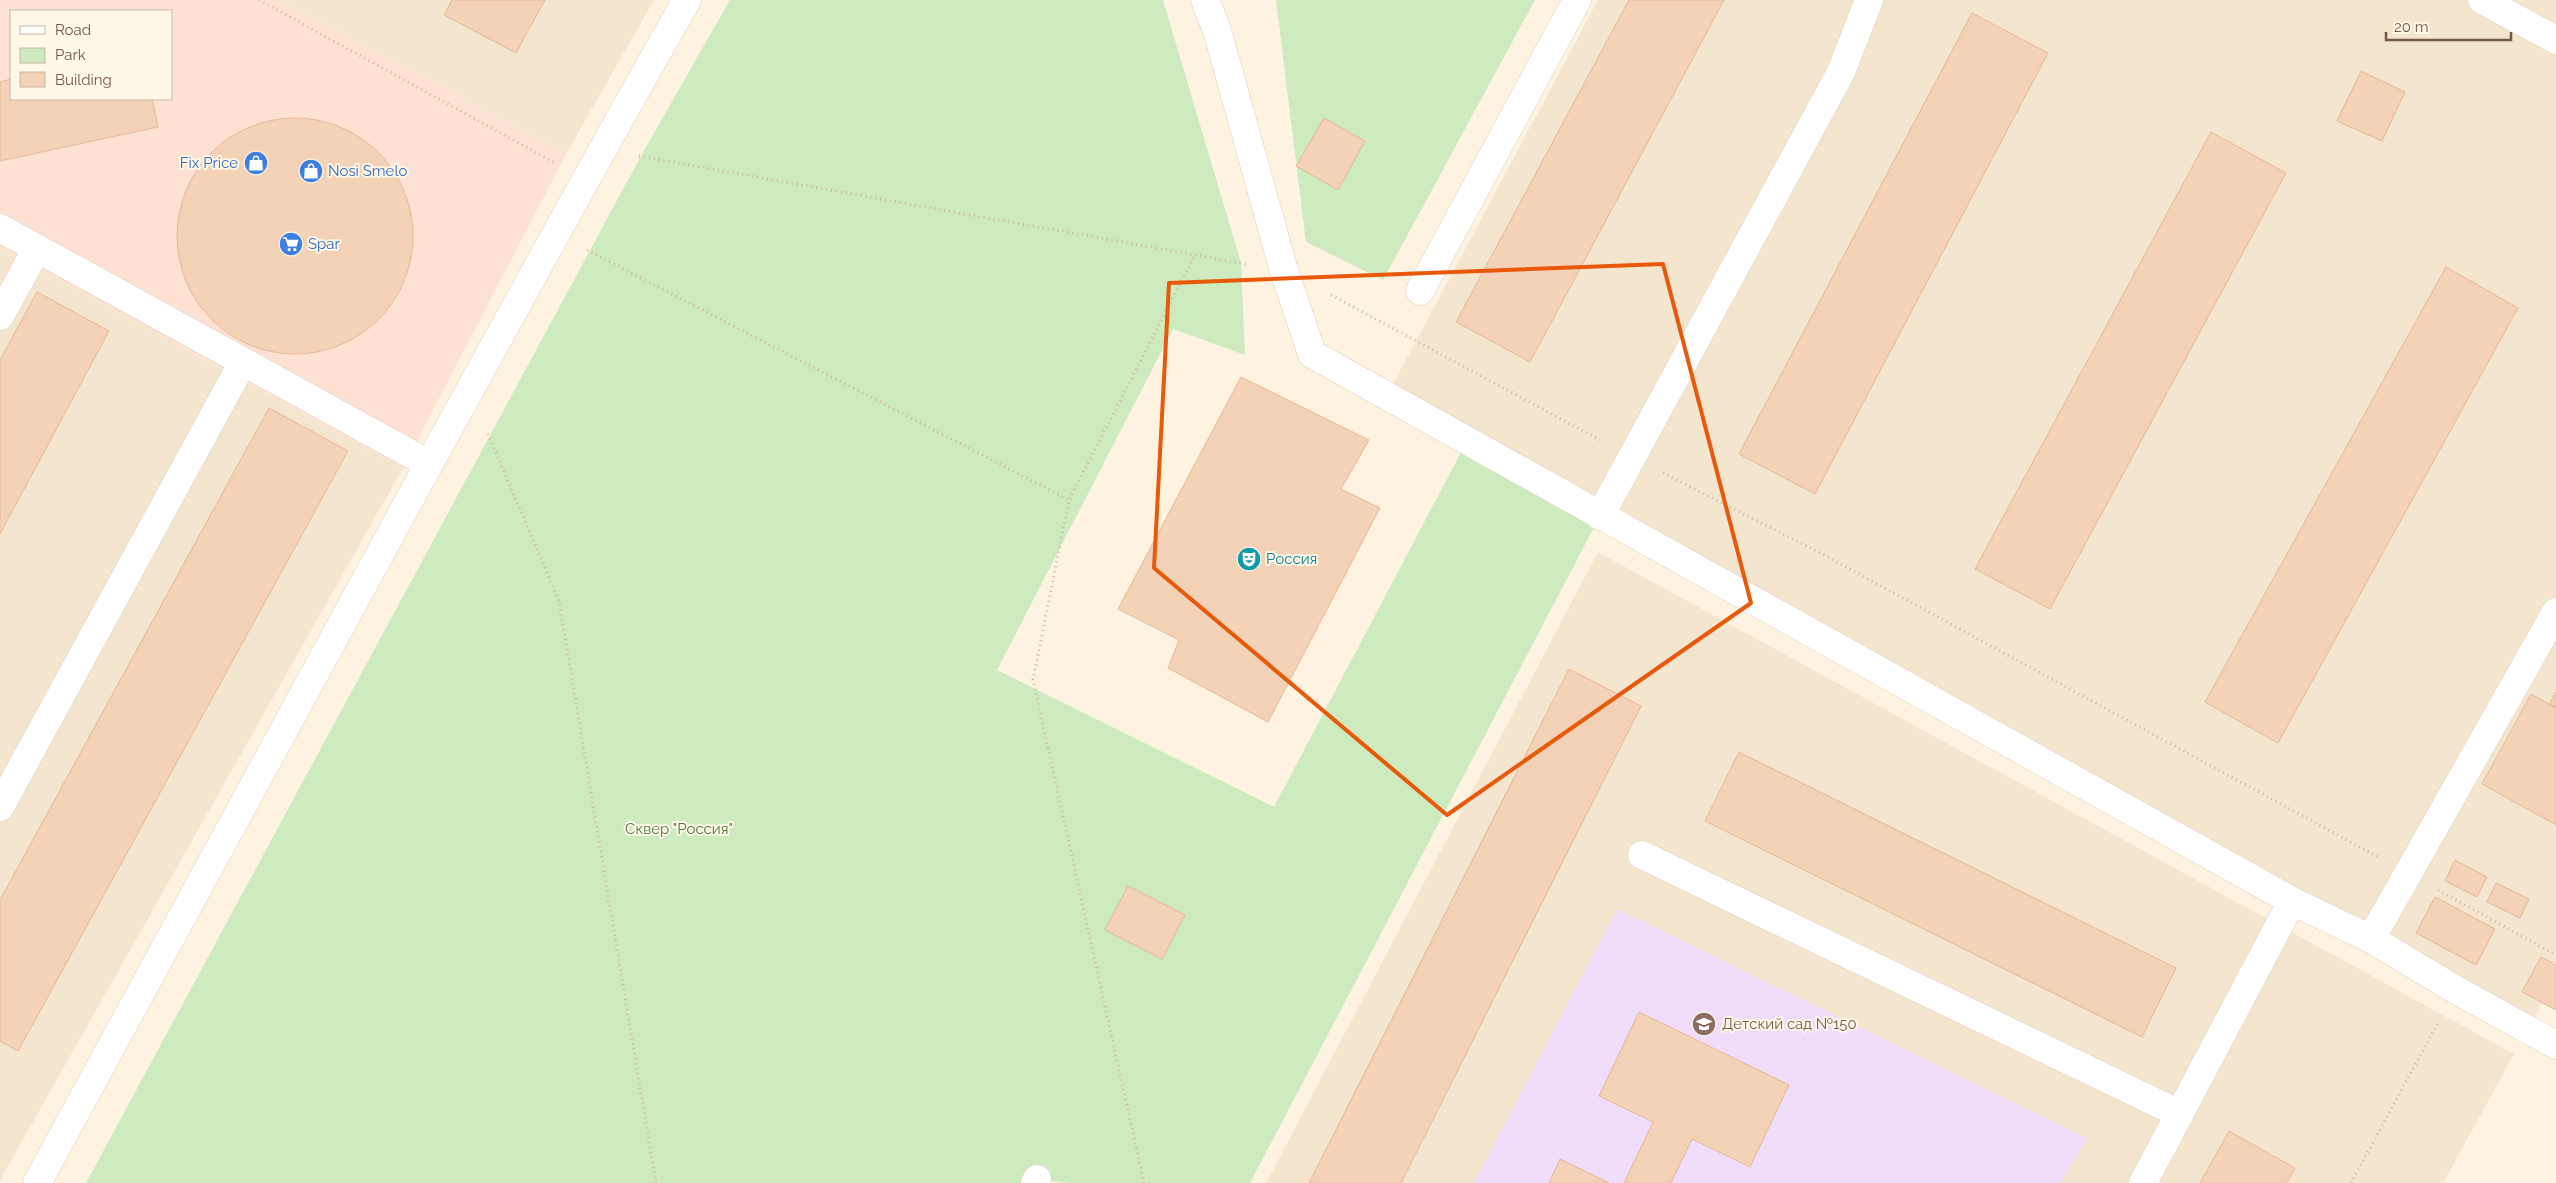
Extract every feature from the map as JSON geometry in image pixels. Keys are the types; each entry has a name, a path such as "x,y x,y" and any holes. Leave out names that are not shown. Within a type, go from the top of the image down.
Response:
{"street":[{"path":"37,1183 429,464 557,234 584,179 687,0"},
{"path":"1205,0 1217,30 1284,270 1312,354 2292,902 2371,940 2456,990 2556,1045"},
{"path":"1420,291 1577,0"},
{"path":"1600,516 1841,72 1869,0"},
{"path":"2482,0 2556,40"},
{"path":"0,228 429,464"},
{"path":"0,316 37,248"},
{"path":"0,807 243,362"},
{"path":"2371,940 2556,612"},
{"path":"1642,855 2180,1114"},
{"path":"2143,1183 2292,902"}],"path":[{"path":"259,0 584,179"},
{"path":"557,234 1069,500"},
{"path":"1144,1183 1033,680 1069,500 1195,255"},
{"path":"470,391 559,601 656,1183"},
{"path":"2351,1183 2456,990"}],"highlighted area":[{"path":"1663,264 1751,603 1447,815 1154,568 1169,283"}],"shaded area":[{"path":"0,0 278,0 566,154 403,468 0,247"},
{"path":"278,0 654,0 566,154"},
{"path":"1598,0 2556,0 2556,978 2533,1020 1392,386"},
{"path":"0,247 403,468 0,1180"},
{"path":"1598,552 2514,1054 2443,1183 1266,1183"},
{"name":"Детский сад №150","path":"1617,909 2087,1138 2061,1183 1474,1183"}],"green space":[{"name":"Сквер \"Россия\"","path":"730,0 1163,0 1241,263 1245,355 1173,329 997,670 1274,807 1467,441 1600,516 1250,1183 1068,1183 1038,1179 1035,1183 86,1183 641,156"},
{"path":"1276,0 1535,0 1383,280 1306,242"}],"building":[{"path":"452,0 545,0 516,53 444,15"},
{"path":"1629,0 1724,0 1530,362 1456,322"},
{"path":"1972,13 2048,53 1815,494 1739,454"},
{"path":"2361,71 2405,92 2382,141 2337,121"},
{"path":"10,79 10,100 152,100 158,127 0,161 0,82"},
{"path":"295,118 318,120 351,132 370,145 386,161 399,180 408,202 413,236 411,259 399,292 386,311 370,327 351,340 329,349 295,354 272,352 239,340 220,327 204,311 191,292 182,270 177,236 179,213 191,180 204,161 220,145 239,132 261,123"},
{"path":"1324,118 1365,141 1338,190 1296,166"},
{"path":"2211,132 2286,173 2050,609 1975,569"},
{"path":"2446,267 2518,308 2278,743 2205,702"},
{"path":"37,292 109,331 0,534 0,360"},
{"name":"Россия","path":"1241,377 1369,440 1341,489 1380,508 1268,722 1168,668 1179,640 1118,609"},
{"path":"269,408 348,451 18,1051 0,1041 0,900"},
{"path":"1569,669 1641,706 1401,1183 1309,1183"},
{"path":"2556,692 2556,708 2549,705"},
{"path":"2531,694 2556,708 2556,825 2482,784"},
{"path":"1739,752 2176,968 2142,1037 1705,821"},
{"path":"2455,860 2487,877 2477,897 2445,881"},
{"path":"2496,883 2529,899 2520,918 2487,902"},
{"path":"1128,886 1185,915 1162,959 1105,930"},
{"path":"2435,897 2495,929 2476,965 2416,933"},
{"path":"2541,957 2556,965 2556,1010 2522,992"},
{"path":"1639,1012 1789,1085 1750,1167 1692,1139 1671,1183 1624,1183 1653,1122 1599,1096"},
{"path":"2229,1131 2295,1168 2287,1183 2200,1183"},
{"path":"1560,1159 1609,1183 1549,1183"}],"place":[{"name":"Fix Price","path":"256,163"},
{"name":"Nosi Smelo","path":"311,171"},
{"name":"Spar","path":"291,244"},
{"name":"Россия","path":"1249,559"},
{"name":"Детский сад №150","path":"1704,1024"}]}
